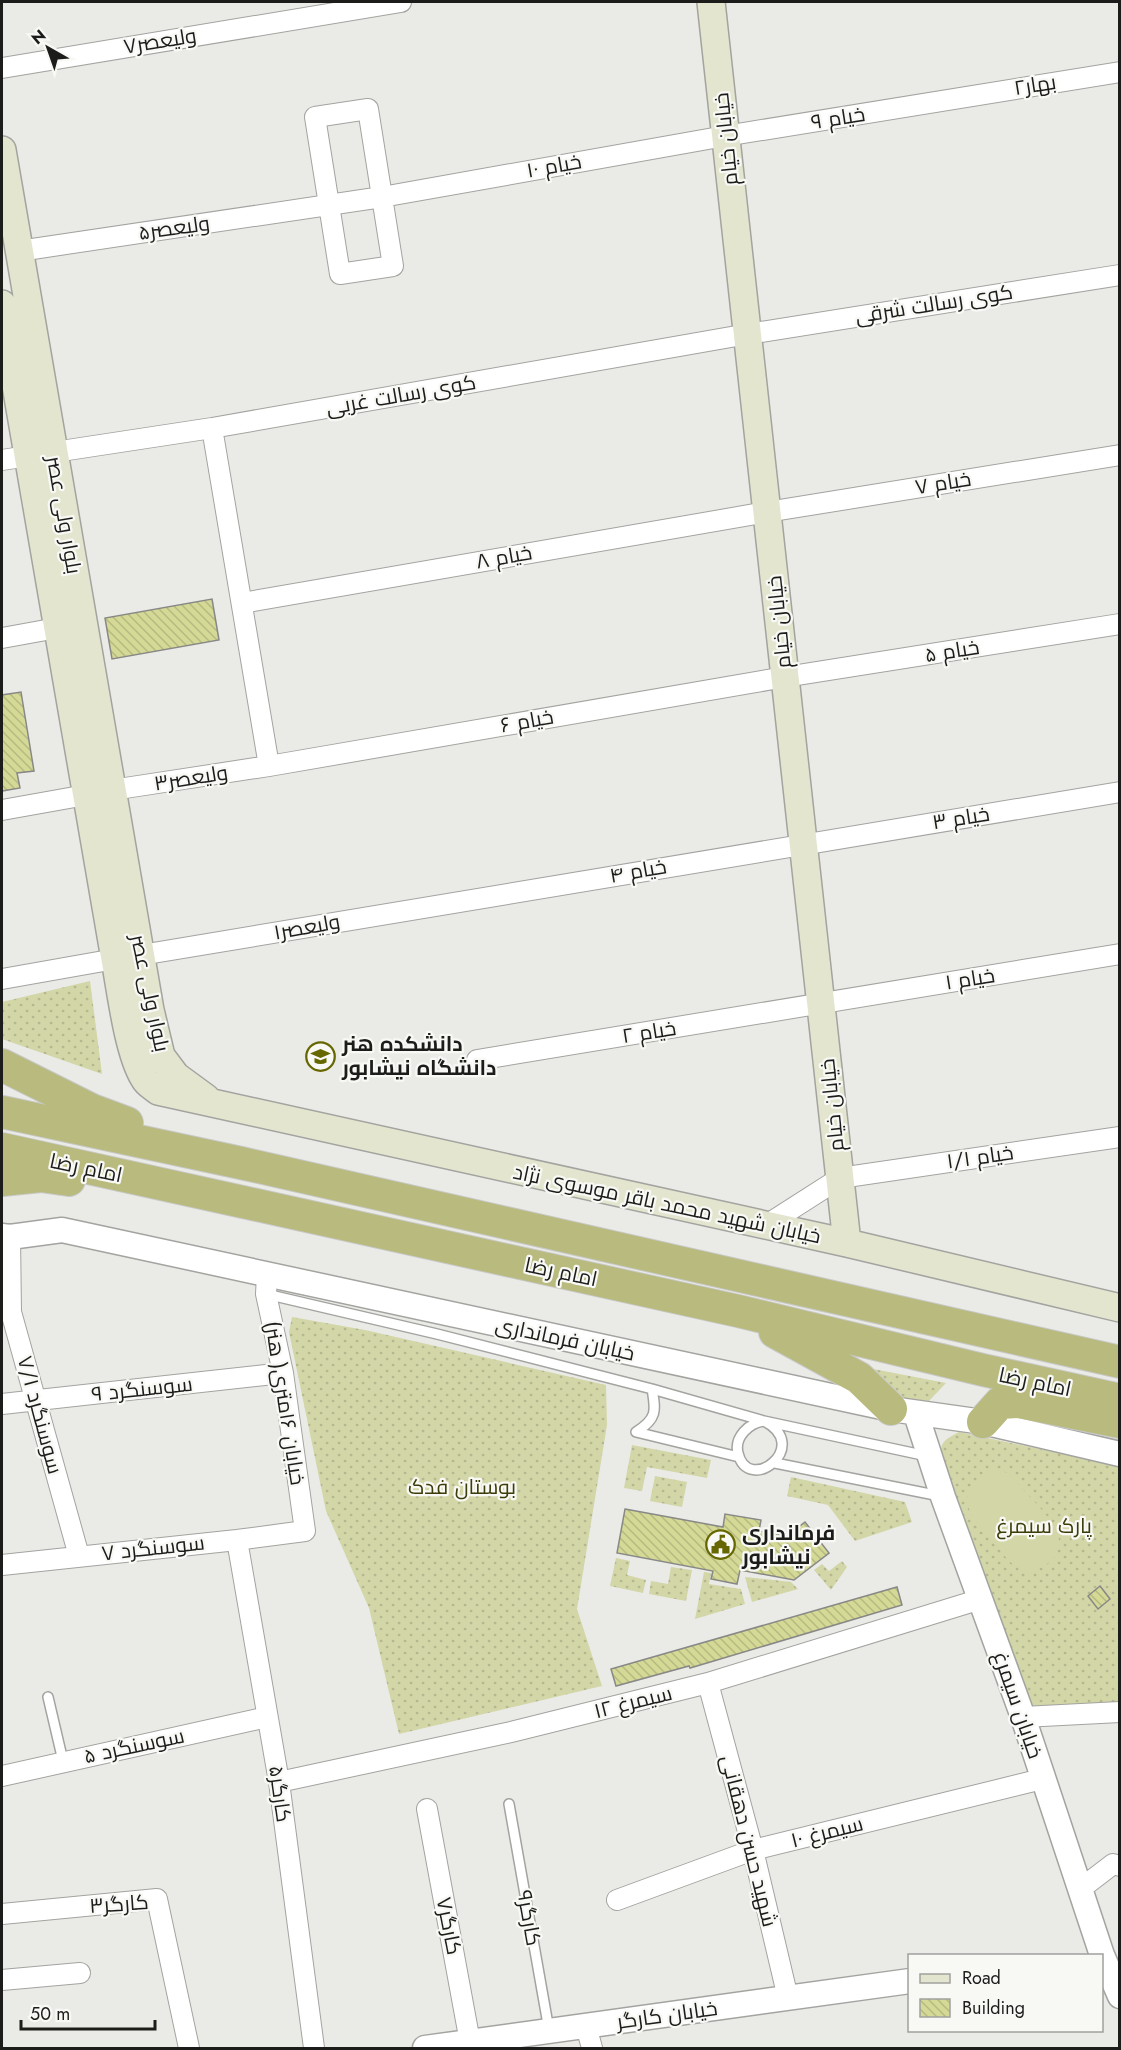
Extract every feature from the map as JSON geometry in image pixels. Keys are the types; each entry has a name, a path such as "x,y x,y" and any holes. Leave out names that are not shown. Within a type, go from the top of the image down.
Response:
{"highway":[{"path":"2,1065 92,1110 241,1163"},
{"name":"امام رضا","path":"2,1112 241,1163 1119,1362"},
{"name":"امام رضا","path":"2,1149 738,1311 1119,1400"},
{"path":"2,1179 41,1176 236,1201"},
{"path":"738,1311 859,1378 903,1411"},
{"path":"983,1422 1000,1403 1019,1402 1119,1422"}],"main road":[{"name":"خیابان خیام","path":"711,2 847,1243"},
{"name":"بلوار ولی عصر","path":"2,150 19,251 27,456 112,790 150,1010 161,1056 177,1076 214,1104"},
{"name":"بلوار ولی عصر","path":"2,304 114,959 139,1068 146,1082 158,1091 214,1104"},
{"path":"114,959 141,955"},
{"name":"خیابان شهید محمد باقر موسوی نژاد","path":"214,1104 847,1243 1119,1308"}],"street":[{"name":"ولیعصر۷","path":"2,68 401,2"},
{"name":"بهار۲","path":"951,99 1119,72"},
{"name":"خیام ۹","path":"725,136 951,99"},
{"path":"368,109 393,266 340,274 329,205 315,117 368,109"},
{"name":"خیام ۱۰","path":"329,205 725,136"},
{"name":"ولیعصر۵","path":"19,251 329,205"},
{"name":"کوی رسالت شرقی","path":"748,334 1119,275"},
{"name":"کوی رسالت غربی","path":"27,456 212,428 748,334"},
{"path":"212,428 269,766"},
{"name":"خیام ۷","path":"767,512 1119,455"},
{"name":"خیام ۸","path":"242,603 767,512"},
{"name":"خیام ۵","path":"785,677 1119,624"},
{"path":"2,638 57,628"},
{"name":"خیام ۶","path":"269,766 785,677"},
{"name":"ولیعصر۳","path":"112,790 269,766"},
{"name":"خیام ۳","path":"803,843 1119,792"},
{"path":"2,810 86,795"},
{"name":"خیام ۴","path":"474,899 803,843"},
{"name":"ولیعصر۱","path":"141,955 474,899"},
{"name":"خیام ۱","path":"821,1004 1119,954"},
{"path":"2,979 114,959"},
{"name":"خیام ۲","path":"477,1060 821,1004"},
{"name":"خیام ۱/۱","path":"840,1178 1119,1137"},
{"path":"765,1226 840,1178"},
{"name":"خیابان فرمانداری","path":"6,1236 62,1230 266,1284 903,1411 983,1422 1119,1454"},
{"name":"سوسنگرد ۷/۱","path":"6,1236 6,1312 35,1401 79,1556"},
{"name":"خیابان ۱۶متری( هنر)","path":"266,1284 283,1373 305,1530"},
{"name":"سوسنگرد ۹","path":"2,1404 283,1373"},
{"name":"خیابان سیمرغ","path":"903,1411 930,1456 1023,1716 1102,1954"},
{"name":"سوسنگرد ۷","path":"2,1565 237,1540 305,1530"},
{"name":"کارگر۵","path":"237,1540 279,1782 314,2049"},
{"name":"سیمرغ ۱۲","path":"279,1782 512,1732 708,1683 981,1599"},
{"name":"شهید حسن دهقانی","path":"708,1683 753,1850 788,1998"},
{"path":"1023,1716 1119,1712"},
{"name":"سوسنگرد ۵","path":"2,1776 267,1717"},
{"name":"سیمرغ ۱۰","path":"617,1900 753,1850 1042,1779"},
{"name":"کارگر۷","path":"427,1809 470,2042"},
{"path":"1079,1890 1113,1864 1119,1866"},
{"name":"کارگر۳","path":"2,1914 157,1899 189,2049"},
{"name":"خیابان سیمرغ","path":"1103,1957 1119,1996"},
{"path":"2,1980 80,1973"},
{"name":"خیابان کارگر","path":"425,2049 549,2031 589,2037 788,1998 908,1981"}],"lane":[{"path":"266,1284 437,1334 652,1389 764,1421 930,1456"},
{"path":"652,1389 656,1407 652,1419 636,1432 739,1457"},
{"path":"764,1421 776,1428 782,1442 779,1457 775,1463 769,1467 755,1469 739,1457 737,1450 741,1436 751,1425 764,1421"},
{"path":"775,1463 943,1497"},
{"path":"48,1696 63,1761"},
{"name":"کارگر۹","path":"509,1804 549,2031"}],"green space":[{"path":"90,981 102,1074 2,1039 2,1002"},
{"name":"بوستان فدک","path":"292,1317 365,1330 606,1385 607,1425 577,1609 602,1686 399,1734 369,1608 326,1511 289,1332"},
{"path":"863,1367 946,1383 929,1401 899,1398"},
{"name":"پارک سیمرغ","path":"959,1432 1119,1466 1119,1706 1032,1709 942,1464 941,1447 948,1438"},
{"path":"632,1445 711,1460 707,1478 647,1467 642,1491 624,1488"},
{"path":"997,1470 1008,1473 1055,1526 1059,1538 1057,1555 1044,1566 1029,1571 1012,1564 977,1523 969,1509 968,1494 971,1487 982,1476"},
{"path":"655,1476 687,1482 682,1507 650,1501"},
{"path":"791,1477 905,1502 912,1522 855,1541 828,1505 787,1496"},
{"path":"616,1558 630,1561 627,1575 646,1580 643,1593 610,1586"},
{"path":"842,1561 847,1567 831,1590 814,1570 822,1564 829,1571"},
{"path":"671,1567 692,1570 686,1601 649,1594 651,1581 668,1584"},
{"path":"704,1572 711,1573 709,1584 741,1589 745,1604 695,1619"},
{"path":"745,1577 791,1582 798,1589 752,1602"}],"building":[{"path":"212,599 219,640 112,659 105,618"},
{"path":"21,692 34,771 17,773 20,788 2,791 2,695"},
{"name":"فرمانداری نیشابور","path":"625,1509 723,1527 725,1514 761,1520 759,1531 787,1536 805,1522 829,1553 794,1580 740,1570 737,1584 711,1579 713,1571 617,1553"},
{"path":"1100,1586 1110,1599 1098,1609 1088,1596"},
{"path":"897,1587 902,1605 690,1668 689,1666 616,1686 611,1669"}],"place":[{"name":"دانشکده هنر دانشگاه نیشابور","path":"321,1056"},
{"name":"فرمانداری نیشابور","path":"721,1545"}]}
